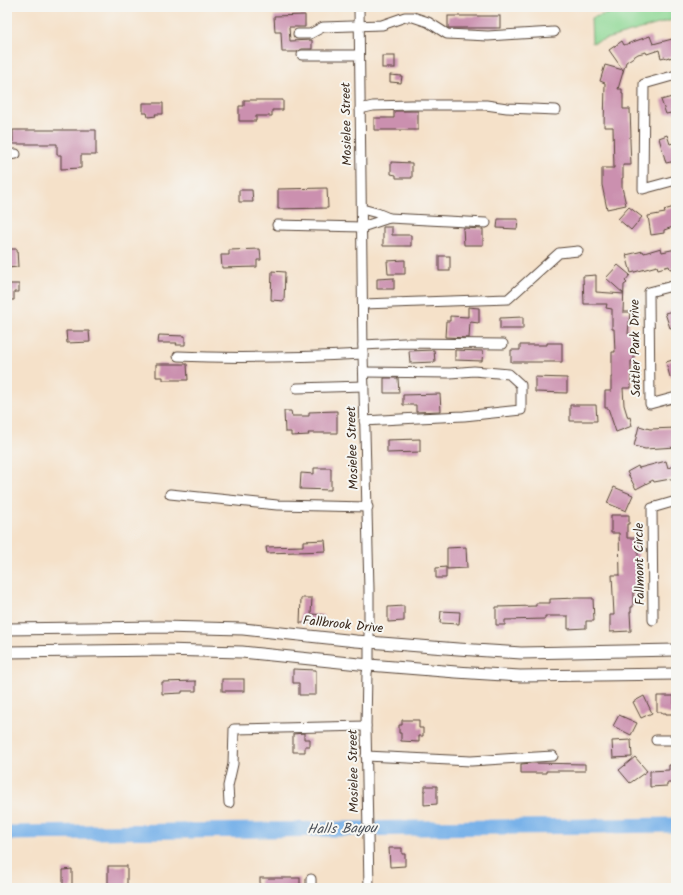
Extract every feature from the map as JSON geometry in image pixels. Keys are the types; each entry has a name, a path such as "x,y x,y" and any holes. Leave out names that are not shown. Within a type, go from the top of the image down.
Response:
{"main road":[{"name":"Fallbrook Drive","path":"7,629 162,627 243,629 369,642 521,653 676,650"},
{"path":"7,652 162,650 242,652 369,665 520,676 676,674"}],"street":[{"name":"Mosielee Street","path":"359,7 364,421 368,507 369,665 367,673 366,756 369,888"},
{"path":"298,34 310,34 323,27 382,25 405,17 413,17 428,22 447,34 488,36 554,32"},
{"path":"302,55 359,55"},
{"path":"676,75 644,84 643,189 676,180"},
{"path":"360,108 411,104 486,105 507,108 556,110"},
{"path":"362,209 389,218 406,220 486,222"},
{"path":"277,225 362,227 389,218"},
{"path":"363,304 508,299 559,253 578,251"},
{"name":"Sattler Park Drive","path":"676,285 649,292 650,404 676,397"},
{"path":"178,356 205,358 279,357 363,350 404,343 503,344"},
{"path":"364,372 450,373 474,371 508,374 521,385 521,410 464,416 364,421"},
{"path":"297,388 364,386"},
{"path":"170,494 277,505 368,507"},
{"name":"Fallmont Circle","path":"653,620 652,508 676,502"},
{"path":"229,803 228,786 233,764 234,729 366,726"},
{"path":"656,740 676,740"},
{"path":"366,756 471,761 553,756"}],"green space":[{"path":"631,7 676,7 676,19 592,43 591,18"}],"building":[{"path":"305,15 305,27 289,27 290,41 312,40 312,49 302,49 297,52 282,52 281,32 275,32 274,16"},
{"path":"448,16 500,16 500,28 448,28"},
{"path":"650,36 653,44 676,38 676,56 661,58 659,50 647,54 646,52 638,54 626,62 618,89 622,89 623,109 630,109 631,165 623,165 622,178 622,187 626,205 607,209 602,185 602,168 614,168 613,127 604,127 605,83 600,81 605,65 623,70 609,50 622,41 624,45"},
{"path":"382,56 395,56 395,68 382,68"},
{"path":"390,75 402,76 401,83 390,82"},
{"path":"676,96 676,112 666,114 661,100"},
{"path":"244,100 283,100 283,110 272,110 272,116 256,116 256,121 239,121 239,106 244,106"},
{"path":"143,103 163,103 163,114 155,114 156,116 148,117 147,113 143,113"},
{"path":"394,111 418,111 418,130 374,130 374,118 394,118"},
{"path":"13,130 96,130 96,155 81,155 81,168 61,169 61,155 57,155 57,144 13,144"},
{"path":"667,135 670,144 676,142 676,161 666,163 659,138"},
{"path":"391,162 412,163 412,178 396,178 396,175 391,174"},
{"path":"327,188 328,208 278,209 278,189"},
{"path":"239,190 252,190 253,202 239,202"},
{"path":"629,207 642,217 631,230 618,219"},
{"path":"674,207 674,209 676,208 676,226 664,230 664,233 651,235 648,216 665,213 664,210"},
{"path":"498,219 518,219 517,229 497,228"},
{"path":"383,227 392,227 392,235 411,235 411,246 383,246"},
{"path":"463,228 483,229 483,245 464,245"},
{"path":"661,248 662,252 676,249 676,268 670,269 669,266 658,269 657,266 631,273 626,255 643,251 644,253"},
{"path":"7,249 17,249 18,267 7,268"},
{"path":"260,249 261,260 257,260 257,267 222,268 221,255 229,255 229,250"},
{"path":"439,256 450,256 450,271 439,271"},
{"path":"405,260 405,274 388,274 387,261"},
{"path":"618,265 630,275 625,281 627,283 624,285 624,294 606,278"},
{"path":"272,271 285,272 284,301 271,300"},
{"path":"596,275 596,292 624,294 623,312 630,312 628,334 634,334 634,361 631,361 631,388 623,388 624,405 628,418 630,417 632,426 616,432 608,408 605,408 605,391 611,391 612,352 615,352 614,329 612,329 612,309 606,308 607,304 584,304 583,276"},
{"path":"394,278 394,289 377,289 377,279"},
{"path":"7,284 19,284 19,292 14,292 14,300 7,300"},
{"path":"468,307 479,308 479,323 470,322 469,338 445,337 446,321 450,321 450,316 468,317"},
{"path":"676,310 676,326 670,328 665,313"},
{"path":"523,317 523,329 500,329 500,318"},
{"path":"66,331 89,331 90,342 67,343"},
{"path":"159,335 185,336 185,345 176,345 177,343 158,343"},
{"path":"547,343 562,343 562,362 511,362 511,350 520,350 520,345 547,345"},
{"path":"434,350 435,362 410,363 409,351"},
{"path":"455,350 483,351 482,361 455,360"},
{"path":"676,359 676,376 670,377 666,362"},
{"path":"156,364 187,364 188,380 163,380 163,377 156,377"},
{"path":"535,377 567,378 567,393 535,392"},
{"path":"384,378 398,378 399,393 384,393"},
{"path":"440,394 441,411 416,412 416,405 403,405 403,395"},
{"path":"570,405 596,405 597,421 570,421"},
{"path":"284,411 291,411 292,416 309,416 309,412 337,411 337,433 308,433 309,435 291,436 291,432 285,432"},
{"path":"639,426 650,429 676,428 676,447 645,449 634,446"},
{"path":"420,439 420,452 387,453 387,440"},
{"path":"666,461 668,468 676,465 676,478 654,482 653,480 636,489 627,472 638,466 639,468"},
{"path":"314,468 331,468 331,490 300,489 301,473 314,474"},
{"path":"614,487 633,495 626,511 607,503"},
{"path":"611,515 629,515 629,524 627,524 627,538 638,538 638,592 633,592 633,607 631,607 630,612 631,631 610,632 610,615 614,615 612,575 620,575 619,533 611,533"},
{"path":"325,540 326,551 267,553 266,547 303,546 303,541"},
{"path":"466,547 467,568 447,569 447,548"},
{"path":"446,567 446,578 436,578 436,568"},
{"path":"301,598 312,598 311,614 323,615 323,623 300,623"},
{"path":"593,598 594,621 586,621 586,628 568,629 568,616 545,616 545,619 505,620 505,625 496,625 496,607 536,606 536,603 550,603 550,599"},
{"path":"404,606 404,621 388,622 388,607"},
{"path":"441,611 460,612 459,624 440,623"},
{"path":"293,669 316,670 316,695 299,695 299,683 293,683"},
{"path":"222,679 244,679 244,691 222,691"},
{"path":"196,681 196,691 182,691 182,693 162,694 162,682"},
{"path":"644,696 652,713 641,718 633,702"},
{"path":"657,696 674,696 676,714 657,712"},
{"path":"619,715 637,723 631,735 613,726"},
{"path":"402,720 419,720 419,728 423,728 423,736 419,736 419,742 401,741 399,725 402,725"},
{"path":"304,733 304,739 310,739 310,746 305,746 305,752 293,752 293,734"},
{"path":"631,740 632,757 613,758 612,741"},
{"path":"635,757 647,771 630,783 619,770"},
{"path":"521,764 585,764 585,771 546,771 546,773 521,773"},
{"path":"669,765 676,765 676,783 667,783 667,786 650,787 650,771 669,770"},
{"path":"425,786 437,786 437,804 424,805"},
{"path":"389,848 402,848 402,854 405,854 405,866 390,867"},
{"path":"108,866 127,866 127,888 108,888"},
{"path":"72,869 72,888 63,888 63,870"},
{"path":"260,878 300,878 300,888 260,888"}],"waterway":[{"name":"Halls Bayou","path":"7,833 676,825"}]}
